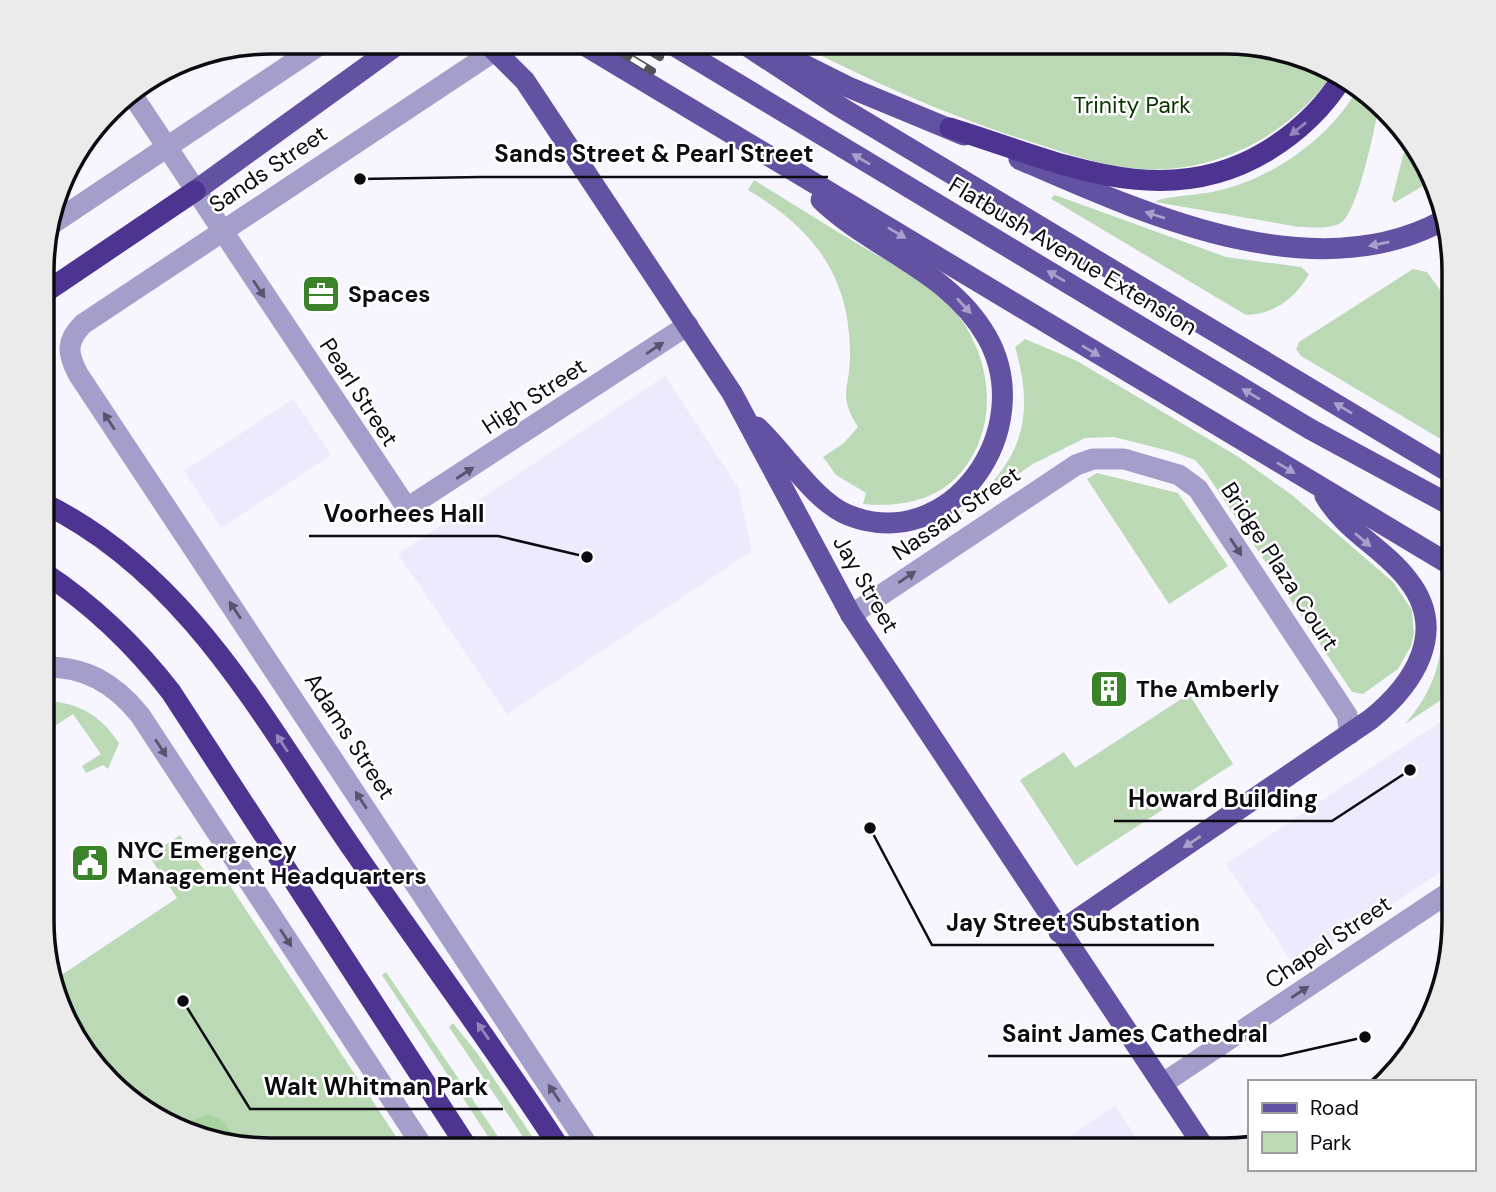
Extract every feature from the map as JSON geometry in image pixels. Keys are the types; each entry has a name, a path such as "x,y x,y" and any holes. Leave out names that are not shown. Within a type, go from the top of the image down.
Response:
{"highway":[{"path":"950,128 1123,180 1174,182 1227,171 1275,146 1318,112 1336,86"},
{"path":"54,286 195,191"},
{"path":"54,510 129,559 175,601 212,643 356,855 488,1038 553,1137"},
{"path":"54,581 105,618 143,657 171,692 461,1137"}],"main road":[{"name":"Sands Street","path":"195,191 384,54"},
{"name":"Jay Street","path":"504,54 525,81 688,325 746,417 850,615 1198,1138"},
{"path":"599,54 1442,560"},
{"name":"Flatbush Avenue Extension","path":"687,54 1310,429 1442,500"},
{"path":"765,55 843,96 950,128 1150,214 1234,236 1310,249 1346,250 1405,238 1436,224"},
{"path":"778,55 843,96"},
{"name":"Flatbush Avenue Extension","path":"843,96 1442,467"},
{"path":"746,417 832,506 850,516 893,522 932,511 968,485 995,445 1002,423 1004,399 997,358 978,322 932,276 830,209 796,173"},
{"path":"1059,932 1350,734 1393,701 1409,684 1423,652 1424,615 1420,601 1408,580 1344,523 1320,488"}],"street":[{"path":"61,218 306,54"},
{"name":"Sands Street","path":"69,349 70,341 83,324 483,54"},
{"name":"Pearl Street","path":"137,102 407,508"},
{"name":"High Street","path":"407,508 688,325"},
{"name":"Adams Street","path":"69,349 70,360 85,384 583,1137"},
{"name":"Bridge Plaza Court","path":"1093,459 1110,457 1179,475 1198,489 1347,715 1350,734"},
{"name":"Nassau Street","path":"850,615 1056,477 1093,459"},
{"path":"55,668 87,674 109,684 140,715 417,1137"},
{"name":"Chapel Street","path":"1162,1084 1441,898"}],"shaded area":[{"path":"665,376 738,487 752,551 507,714 398,554"},
{"path":"293,399 331,455 221,528 184,471"},
{"path":"1441,721 1441,872 1296,968 1226,864"},
{"path":"1115,1106 1137,1138 1067,1138"},
{"path":"206,1115 217,1118 225,1124 230,1133 215,1130 190,1121"}],"green space":[{"name":"Trinity Park","path":"820,55 1239,55 1267,58 1295,66 1328,81 1292,118 1268,136 1241,150 1213,161 1184,167 1153,169 1096,162 990,128"},
{"path":"1353,97 1376,116 1360,185 1348,214 1337,225 1299,227 1155,202 1233,186 1276,168 1315,140"},
{"path":"1404,150 1424,185 1394,203 1392,199"},
{"path":"754,180 922,282 956,312 968,331 978,351 984,373 986,418 980,440 970,460 949,484 937,492 909,502 863,504 866,493 836,475 823,457 844,443 858,427 846,399 850,355 843,301 835,278 809,239 792,221 748,190"},
{"path":"1055,195 1226,257 1301,267 1309,274 1298,290 1283,303 1266,312 1246,315 1053,200 1051,198"},
{"path":"1413,269 1427,272 1442,293 1442,440 1301,356 1296,349 1299,342"},
{"path":"1025,339 1077,361 1237,456 1292,495 1393,582 1412,610 1414,634 1411,646 1398,669 1363,694 1352,692 1204,470 1195,460 1173,452 1114,437 1085,438 1033,464 949,521 991,484 1016,446 1024,401 1022,376 1015,347"},
{"path":"1097,473 1178,493 1228,566 1169,604 1087,479"},
{"path":"1440,612 1441,613 1441,700 1405,724 1424,699 1436,672"},
{"path":"1189,694 1233,764 1076,866 1020,780 1064,752 1075,768"},
{"path":"55,702 77,707 96,717 119,743 108,769 103,765 86,773 82,766 101,754 73,714 55,726"},
{"path":"180,835 208,876 219,869 396,1137 257,1137 215,1130 163,1109 128,1084 99,1053 77,1017 61,975 177,898 149,856"},
{"path":"386,972 498,1137 489,1137 382,975"},
{"path":"453,1023 477,1053 533,1137 523,1137 449,1027"}],"railway":[{"path":"624,54 652,71"},
{"path":"656,54 660,57"}],"place":[{"name":"Sands Street & Pearl Street","path":"360,179"},
{"name":"Spaces","path":"321,294"},
{"name":"Voorhees Hall","path":"587,557"},
{"name":"The Amberly","path":"1109,689"},
{"name":"Howard Building","path":"1410,770"},
{"name":"Jay Street Substation","path":"870,828"},
{"name":"NYC Emergency Management Headquarters","path":"90,863"},
{"name":"Walt Whitman Park","path":"183,1001"},
{"name":"Saint James Cathedral","path":"1365,1037"}]}
